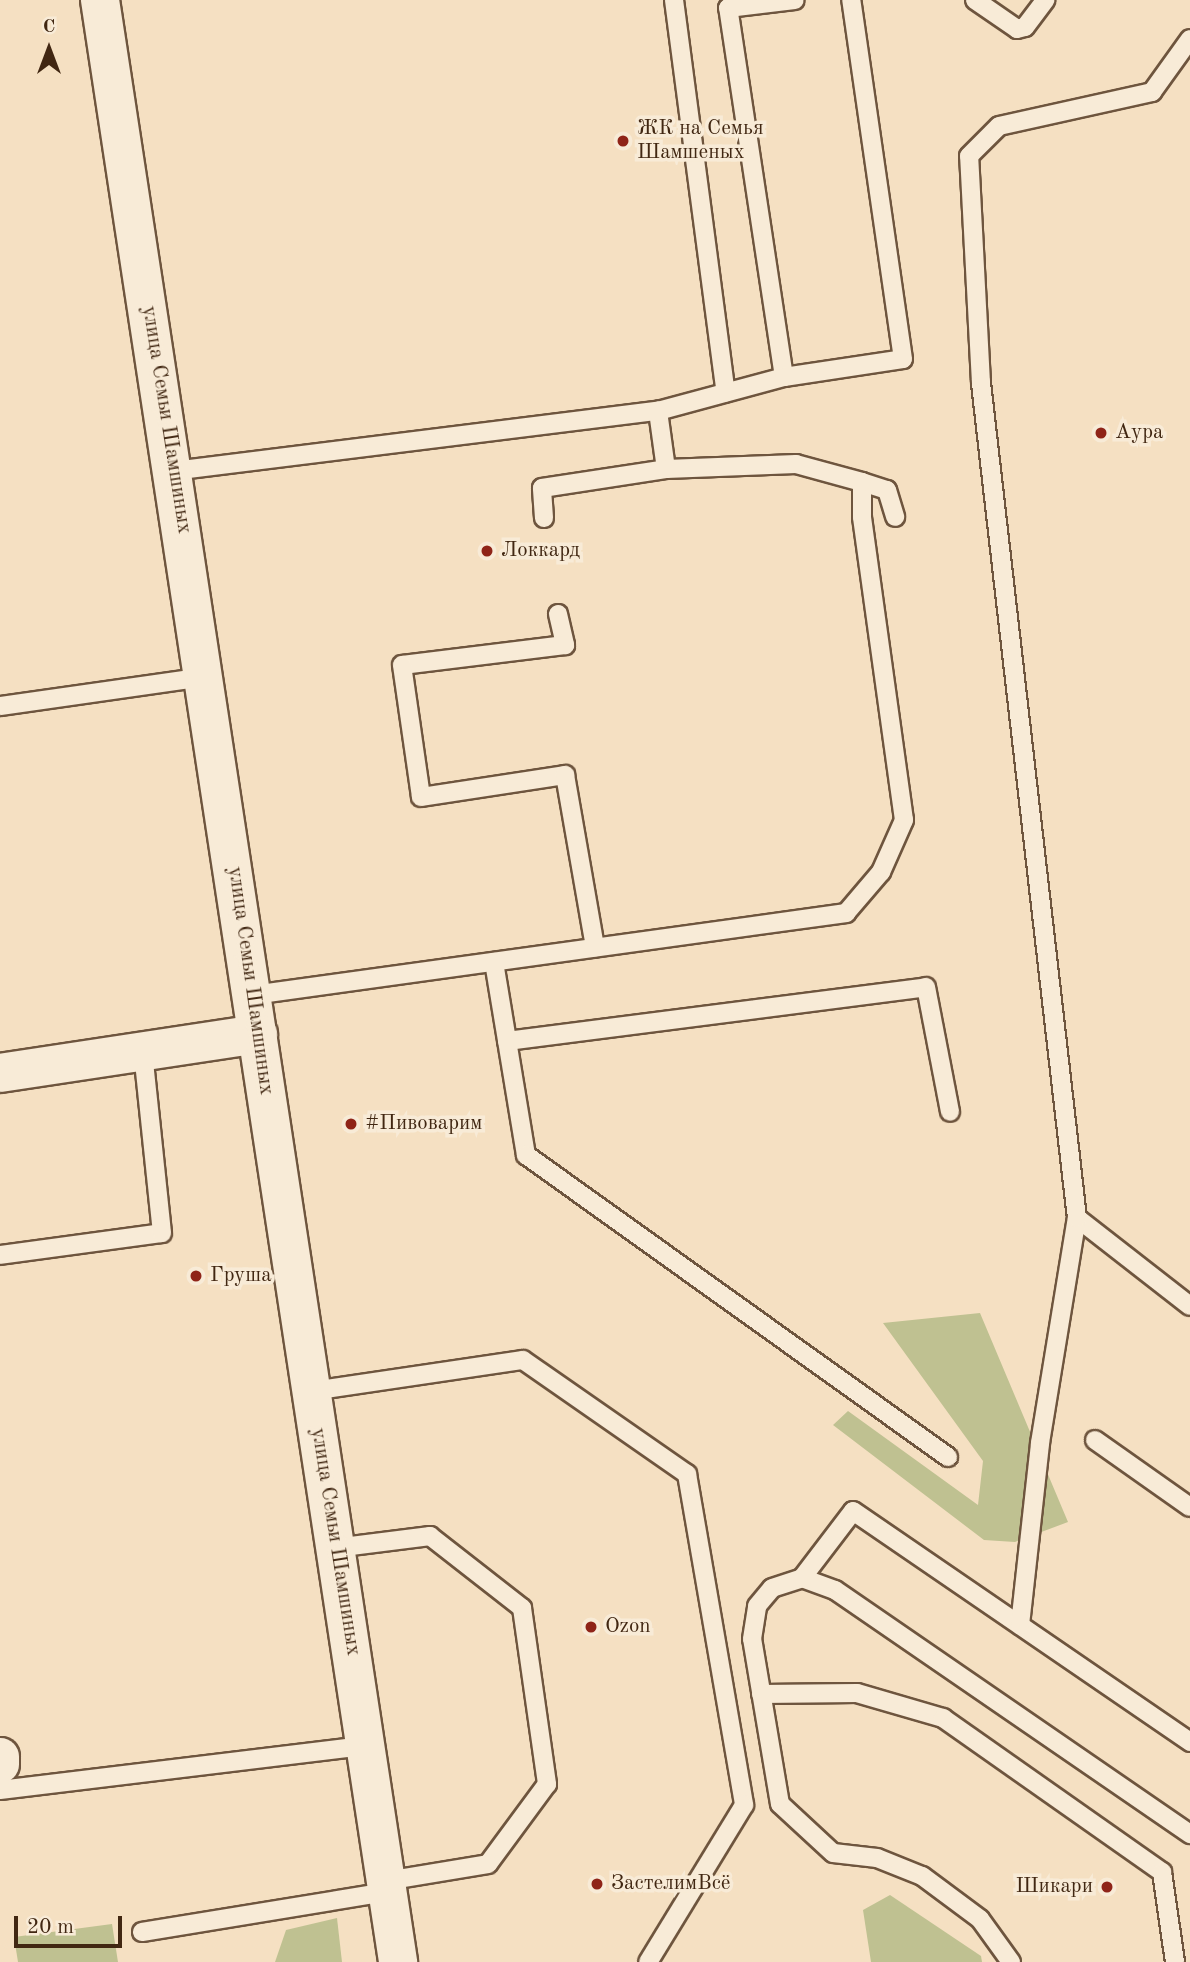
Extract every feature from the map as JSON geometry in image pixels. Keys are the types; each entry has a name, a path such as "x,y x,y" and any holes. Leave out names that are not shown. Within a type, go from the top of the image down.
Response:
{"street":[{"name":"улица Семьи Шамшиных","path":"100,0 205,677 398,1962"},
{"path":"0,1073 258,1034"},
{"path":"0,1756 0,1765"}],"lane":[{"path":"674,0 726,393"},
{"path":"784,377 728,8 795,0"},
{"path":"173,471 658,411 784,377 903,359 851,0"},
{"path":"975,0 1017,29 1025,27 1045,0"},
{"path":"1020,1625 1040,1443 1077,1218 981,383 969,156 999,126 1152,92 1190,39"},
{"path":"658,411 666,469"},
{"path":"544,518 542,488 666,469 796,464 887,490 895,517"},
{"path":"253,995 846,913 881,872 904,820 862,517 862,482"},
{"path":"558,614 565,645 402,665 421,797 565,775 595,947"},
{"path":"0,706 205,677"},
{"path":"494,962 526,1155 948,1457"},
{"path":"507,1041 926,987 950,1112"},
{"path":"0,1255 162,1234 143,1052"},
{"path":"1077,1218 1190,1306"},
{"path":"312,1391 523,1360 687,1474 744,1805 648,1962"},
{"path":"1095,1440 1190,1507"},
{"path":"1012,1962 980,1919 922,1876 877,1858 833,1853 810,1836 780,1804 752,1639 757,1606 772,1588 802,1578 853,1511 1190,1742"},
{"path":"142,1932 387,1886 488,1864 547,1784 522,1608 430,1535 335,1548"},
{"path":"802,1578 835,1590 1190,1834"},
{"path":"761,1694 857,1693 943,1718 1162,1871 1175,1962"},
{"path":"0,1790 365,1746"}],"green space":[{"path":"980,1313 1068,1522 1015,1542 984,1540 833,1425 848,1411 978,1505 983,1461 883,1323"},
{"path":"890,1895 981,1956 982,1962 871,1962 863,1910"},
{"path":"337,1918 342,1962 275,1962 286,1930"},
{"path":"112,1924 118,1962 18,1962 14,1937"}],"place":[{"name":"ЖК на Семья Шамшеных","path":"623,141"},
{"name":"Аура","path":"1101,433"},
{"name":"Локкард","path":"487,551"},
{"name":"#Пивоварим","path":"351,1124"},
{"name":"Груша","path":"196,1276"},
{"name":"Ozon","path":"591,1627"},
{"name":"ЗастелимВсё","path":"597,1884"},
{"name":"Шикари","path":"1107,1887"}]}
